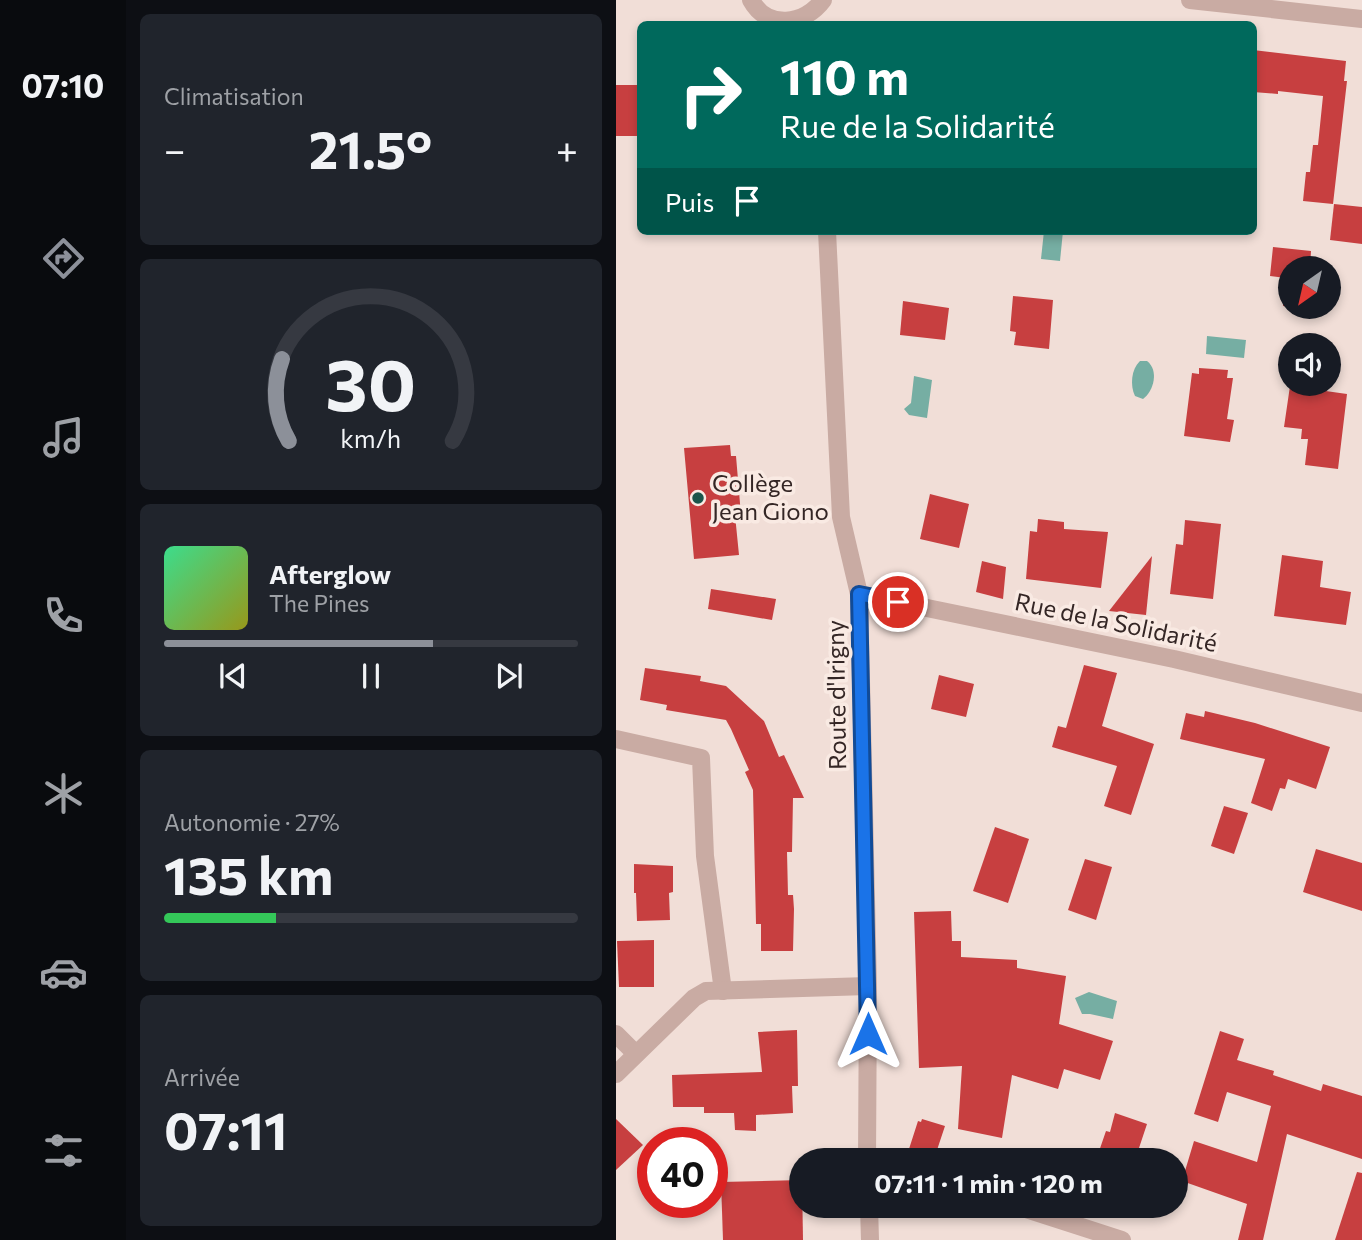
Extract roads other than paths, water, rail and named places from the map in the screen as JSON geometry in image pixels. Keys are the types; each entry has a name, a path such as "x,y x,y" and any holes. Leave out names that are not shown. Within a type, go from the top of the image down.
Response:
{"street":[{"path":"751,0 764,14 776,20 790,21 808,20 823,0"},
{"path":"1190,0 1362,19"},
{"name":"Route d'Irigny","path":"827,235 841,517 859,594 871,1148"},
{"name":"Rue de la Solidarité","path":"859,594 1174,659 1362,703"},
{"path":"616,739 701,758 705,856 723,991"},
{"path":"616,1074 694,998 706,991 868,985"},
{"path":"616,1034 636,1054"},
{"path":"869,1218 870,1240"},
{"path":"1054,1218 1122,1240"}],"water":[{"path":"1044,235 1063,235 1060,261 1041,259"},
{"path":"1207,336 1246,340 1244,358 1206,354"},
{"path":"1140,361 1147,361 1151,365 1154,375 1150,391 1143,399 1135,396 1132,383 1133,373"},
{"path":"914,376 932,380 927,418 909,415 904,409 911,403"},
{"path":"1089,992 1117,1001 1113,1019 1082,1014 1075,998"}],"place":[{"name":"Collège Jean Giono","path":"698,498"}]}
